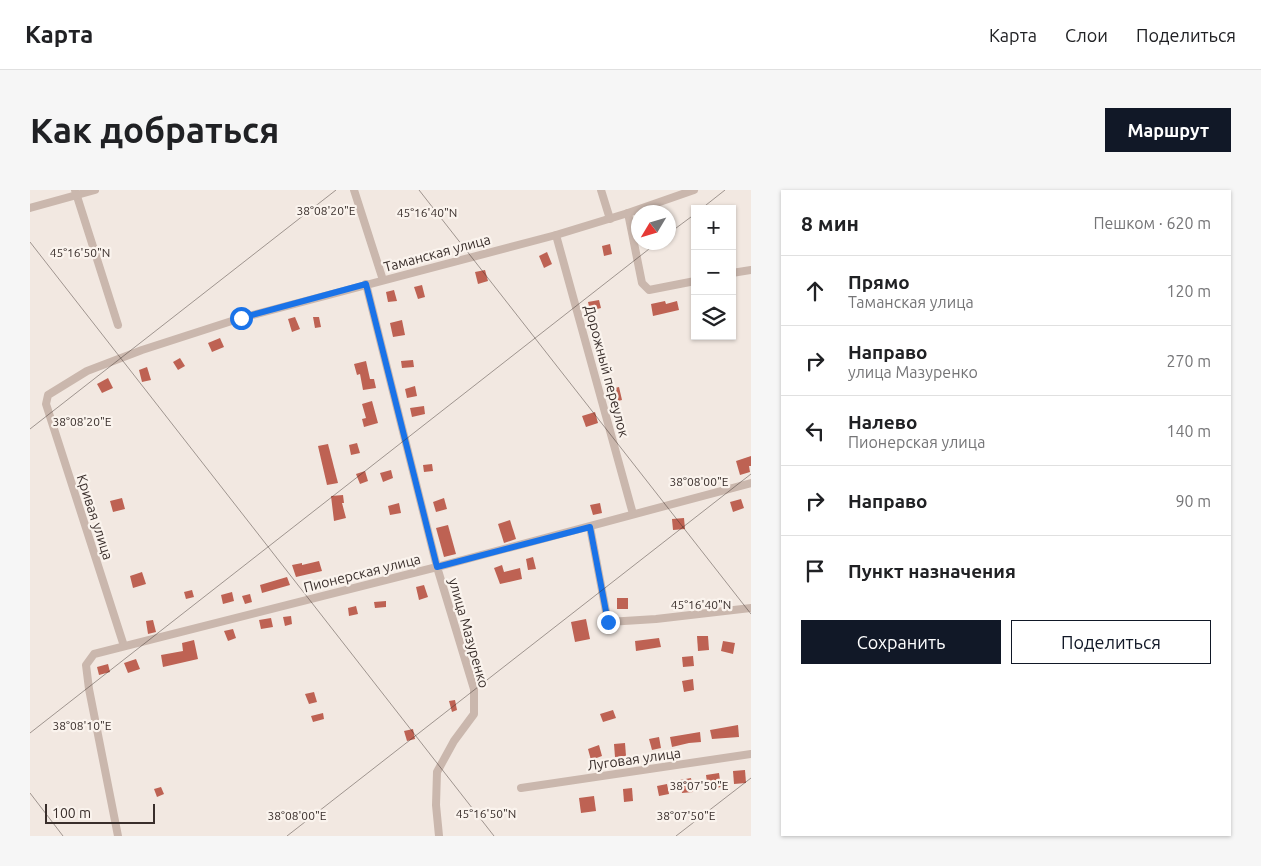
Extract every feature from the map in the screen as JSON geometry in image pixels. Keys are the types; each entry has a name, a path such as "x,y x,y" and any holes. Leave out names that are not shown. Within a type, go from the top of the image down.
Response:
{"street":[{"path":"30,208 75,193 95,190"},
{"path":"354,190 383,280"},
{"path":"601,190 610,219"},
{"name":"Таманская улица","path":"48,395 87,372 142,350 241,318 610,219 694,190"},
{"path":"75,193 118,325"},
{"path":"628,213 642,283 649,290 691,282"},
{"name":"Дорожный переулок","path":"556,234 633,514"},
{"path":"736,273 751,270"},
{"name":"улица Мазуренко","path":"366,284 437,567 474,689 474,714 454,741 437,772 436,805 439,836"},
{"name":"Кривая улица","path":"48,395 46,404 124,646"},
{"name":"Пионерская улица","path":"118,836 88,681 86,665 94,654 437,567 751,483"},
{"path":"590,527 608,622 656,619 751,608"},
{"name":"Луговая улица","path":"521,788 751,754"}],"building":[{"path":"610,244 612,254 604,256 602,246"},
{"path":"547,252 552,264 544,268 539,256"},
{"path":"485,270 488,281 478,284 475,272"},
{"path":"422,285 425,297 418,299 414,287"},
{"path":"394,290 397,301 388,302 386,292"},
{"path":"599,300 601,308 590,311 588,302"},
{"path":"665,301 666,304 677,301 679,310 653,316 651,304"},
{"path":"295,317 300,329 292,332 288,319"},
{"path":"313,317 319,317 321,327 315,328"},
{"path":"402,320 405,335 393,337 390,323"},
{"path":"220,338 224,347 212,352 208,343"},
{"path":"180,358 185,366 178,370 173,362"},
{"path":"413,360 414,367 402,368 401,361"},
{"path":"366,361 370,379 374,379 376,388 363,390 360,374 357,375 354,364"},
{"path":"147,367 151,380 142,382 139,370"},
{"path":"108,378 113,388 102,393 97,384"},
{"path":"415,386 417,396 407,398 405,389"},
{"path":"619,387 622,400 613,402 610,389"},
{"path":"372,401 378,423 364,427 362,419 366,418 362,404"},
{"path":"424,406 425,414 412,417 410,408"},
{"path":"595,412 598,423 586,427 582,416"},
{"path":"357,443 360,453 351,455 349,445"},
{"path":"328,444 338,483 327,485 318,446"},
{"path":"751,456 750,472 740,475 736,461"},
{"path":"432,464 433,471 424,472 423,465"},
{"path":"391,470 393,478 383,482 380,473"},
{"path":"365,471 368,481 360,484 356,474"},
{"path":"343,495 344,503 342,503 346,518 334,521 331,496"},
{"path":"122,498 125,509 113,512 110,501"},
{"path":"444,498 447,509 436,512 433,502"},
{"path":"741,499 744,508 733,512 730,502"},
{"path":"399,503 401,513 390,515 388,506"},
{"path":"600,503 602,513 593,515 590,505"},
{"path":"684,518 685,529 673,530 672,519"},
{"path":"510,520 516,539 504,543 498,524"},
{"path":"448,525 456,554 444,557 436,528"},
{"path":"533,557 536,569 528,570 526,559"},
{"path":"319,561 322,571 296,577 292,565"},
{"path":"502,565 504,572 520,568 522,579 500,584 494,568"},
{"path":"142,572 146,584 133,588 130,576"},
{"path":"287,577 290,585 262,593 260,585"},
{"path":"424,585 428,597 419,600 416,587"},
{"path":"192,590 194,597 186,599 184,592"},
{"path":"232,592 234,601 223,604 221,595"},
{"path":"250,594 252,602 245,604 242,596"},
{"path":"617,598 628,598 628,609 617,609"},
{"path":"386,601 386,607 375,608 374,602"},
{"path":"356,606 358,614 349,616 348,608"},
{"path":"291,616 292,624 285,626 283,617"},
{"path":"271,618 273,627 261,629 259,620"},
{"path":"586,619 590,639 575,642 571,622"},
{"path":"153,620 156,632 148,634 146,621"},
{"path":"233,629 236,638 228,641 224,631"},
{"path":"697,636 708,636 709,650 698,651"},
{"path":"659,638 661,647 636,651 635,641"},
{"path":"194,640 198,659 163,667 161,655 183,651 182,643"},
{"path":"723,641 735,643 733,654 721,651"},
{"path":"693,656 694,666 683,667 682,657"},
{"path":"136,659 140,669 128,673 124,663"},
{"path":"108,664 110,672 99,675 97,667"},
{"path":"693,679 694,690 684,692 682,681"},
{"path":"314,692 317,702 309,704 305,694"},
{"path":"455,700 457,710 452,712 449,701"},
{"path":"613,710 616,718 603,722 600,714"},
{"path":"323,713 324,719 313,722 311,716"},
{"path":"738,725 739,737 712,739 710,730"},
{"path":"413,729 415,739 407,741 404,731"},
{"path":"700,732 701,742 672,747 670,737"},
{"path":"659,737 661,748 652,750 649,739"},
{"path":"625,743 626,756 615,757 614,744"},
{"path":"599,745 602,756 591,760 588,749"},
{"path":"745,770 746,783 734,784 733,771"},
{"path":"719,773 721,787 708,790 706,775"},
{"path":"691,778 693,792 682,793 680,780"},
{"path":"667,784 669,794 659,796 657,786"},
{"path":"161,787 164,794 157,797 154,789"},
{"path":"632,788 633,801 624,802 623,789"},
{"path":"594,796 596,811 581,813 579,798"}],"route":[{"path":"241,318 366,284 437,567 590,527 608,622"}]}
